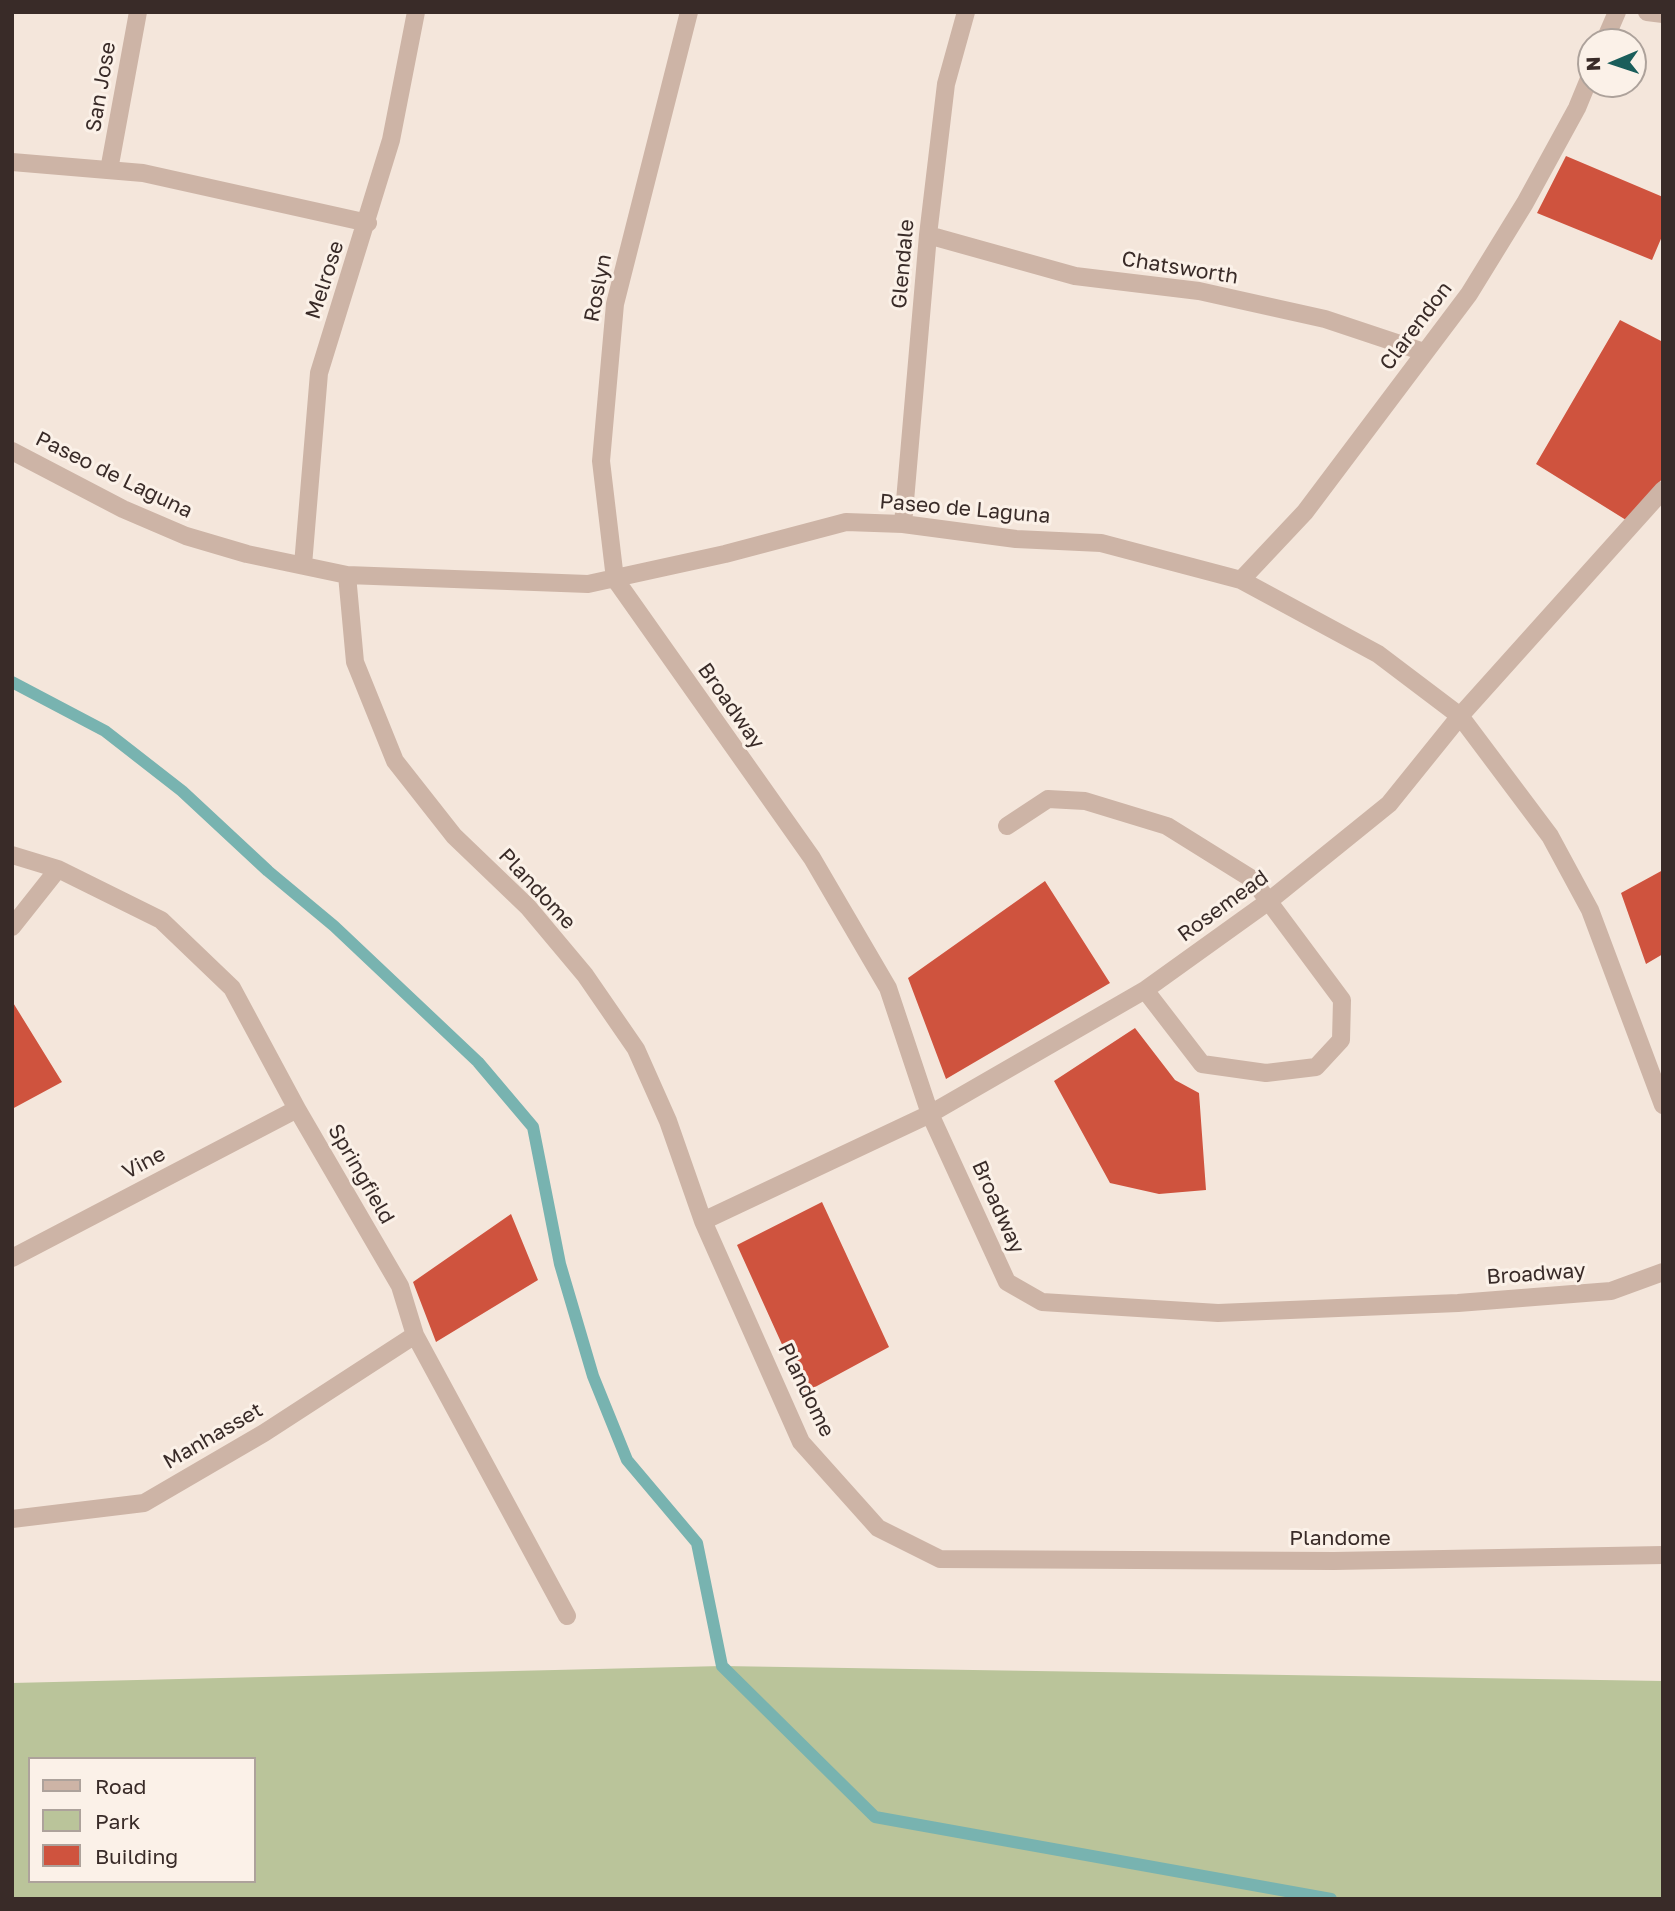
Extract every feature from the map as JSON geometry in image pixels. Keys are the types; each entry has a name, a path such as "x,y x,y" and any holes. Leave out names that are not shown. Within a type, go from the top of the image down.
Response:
{"street":[{"name":"San Jose","path":"109,170 138,12"},
{"name":"Melrose","path":"303,565 319,373 368,223 391,140 416,12"},
{"name":"Roslyn","path":"615,579 601,461 615,304 688,12"},
{"name":"Glendale","path":"903,524 928,235 946,84 967,12"},
{"path":"1647,12 1663,14"},
{"name":"Clarendon","path":"1241,580 1305,512 1469,294 1525,203 1581,98"},
{"path":"12,162 143,173 368,223"},
{"name":"Chatsworth","path":"928,235 1075,276 1199,291 1325,319 1424,352"},
{"name":"Paseo de Laguna","path":"12,451 123,509 186,536 247,554 347,575 588,584 846,522 903,524 1016,539 1101,543 1241,580 1378,654 1460,716 1550,836 1590,910 1663,1105"},
{"name":"Rosemead","path":"704,1222 930,1114 1145,990 1269,901 1389,804 1460,716 1663,490"},
{"name":"Plandome","path":"347,575 355,662 395,761 454,836 528,907 577,965 636,1049 667,1121 704,1222 801,1442 878,1528 940,1559 1334,1561 1663,1555"},
{"name":"Broadway","path":"615,579 812,858 888,988 930,1114 1007,1282 1042,1302 1218,1313 1334,1309 1611,1291 1663,1272"},
{"path":"1007,826 1048,799 1085,801 1167,826 1252,879 1342,1000 1341,1040 1316,1067 1266,1073 1202,1064 1145,990"},
{"name":"Springfield","path":"12,855 58,869 161,920 233,988 297,1109 400,1286 415,1335 567,1616"},
{"path":"12,927 58,869"},
{"name":"Vine","path":"12,1258 297,1109"},
{"name":"Manhasset","path":"12,1519 144,1503 264,1433 415,1335"}],"green space":[{"path":"722,1666 1663,1681 1663,1899 12,1899 12,1683"}],"building":[{"path":"1566,156 1663,197 1663,234 1652,260 1537,213"},
{"path":"1620,320 1663,342 1663,478 1626,520 1536,464"},
{"path":"1663,870 1663,954 1646,964 1621,893"},
{"path":"1045,881 1110,983 946,1079 908,978"},
{"path":"12,1001 62,1082 12,1109"},
{"path":"1135,1028 1175,1080 1199,1093 1206,1190 1159,1194 1110,1183 1054,1081"},
{"path":"822,1202 889,1347 804,1393 737,1245"},
{"path":"511,1214 538,1280 436,1342 413,1282"}],"waterway":[{"path":"12,682 105,731 182,791 268,871 334,926 478,1062 533,1127 560,1264 593,1376 627,1460 697,1543 722,1666 875,1817 1331,1899"}]}
